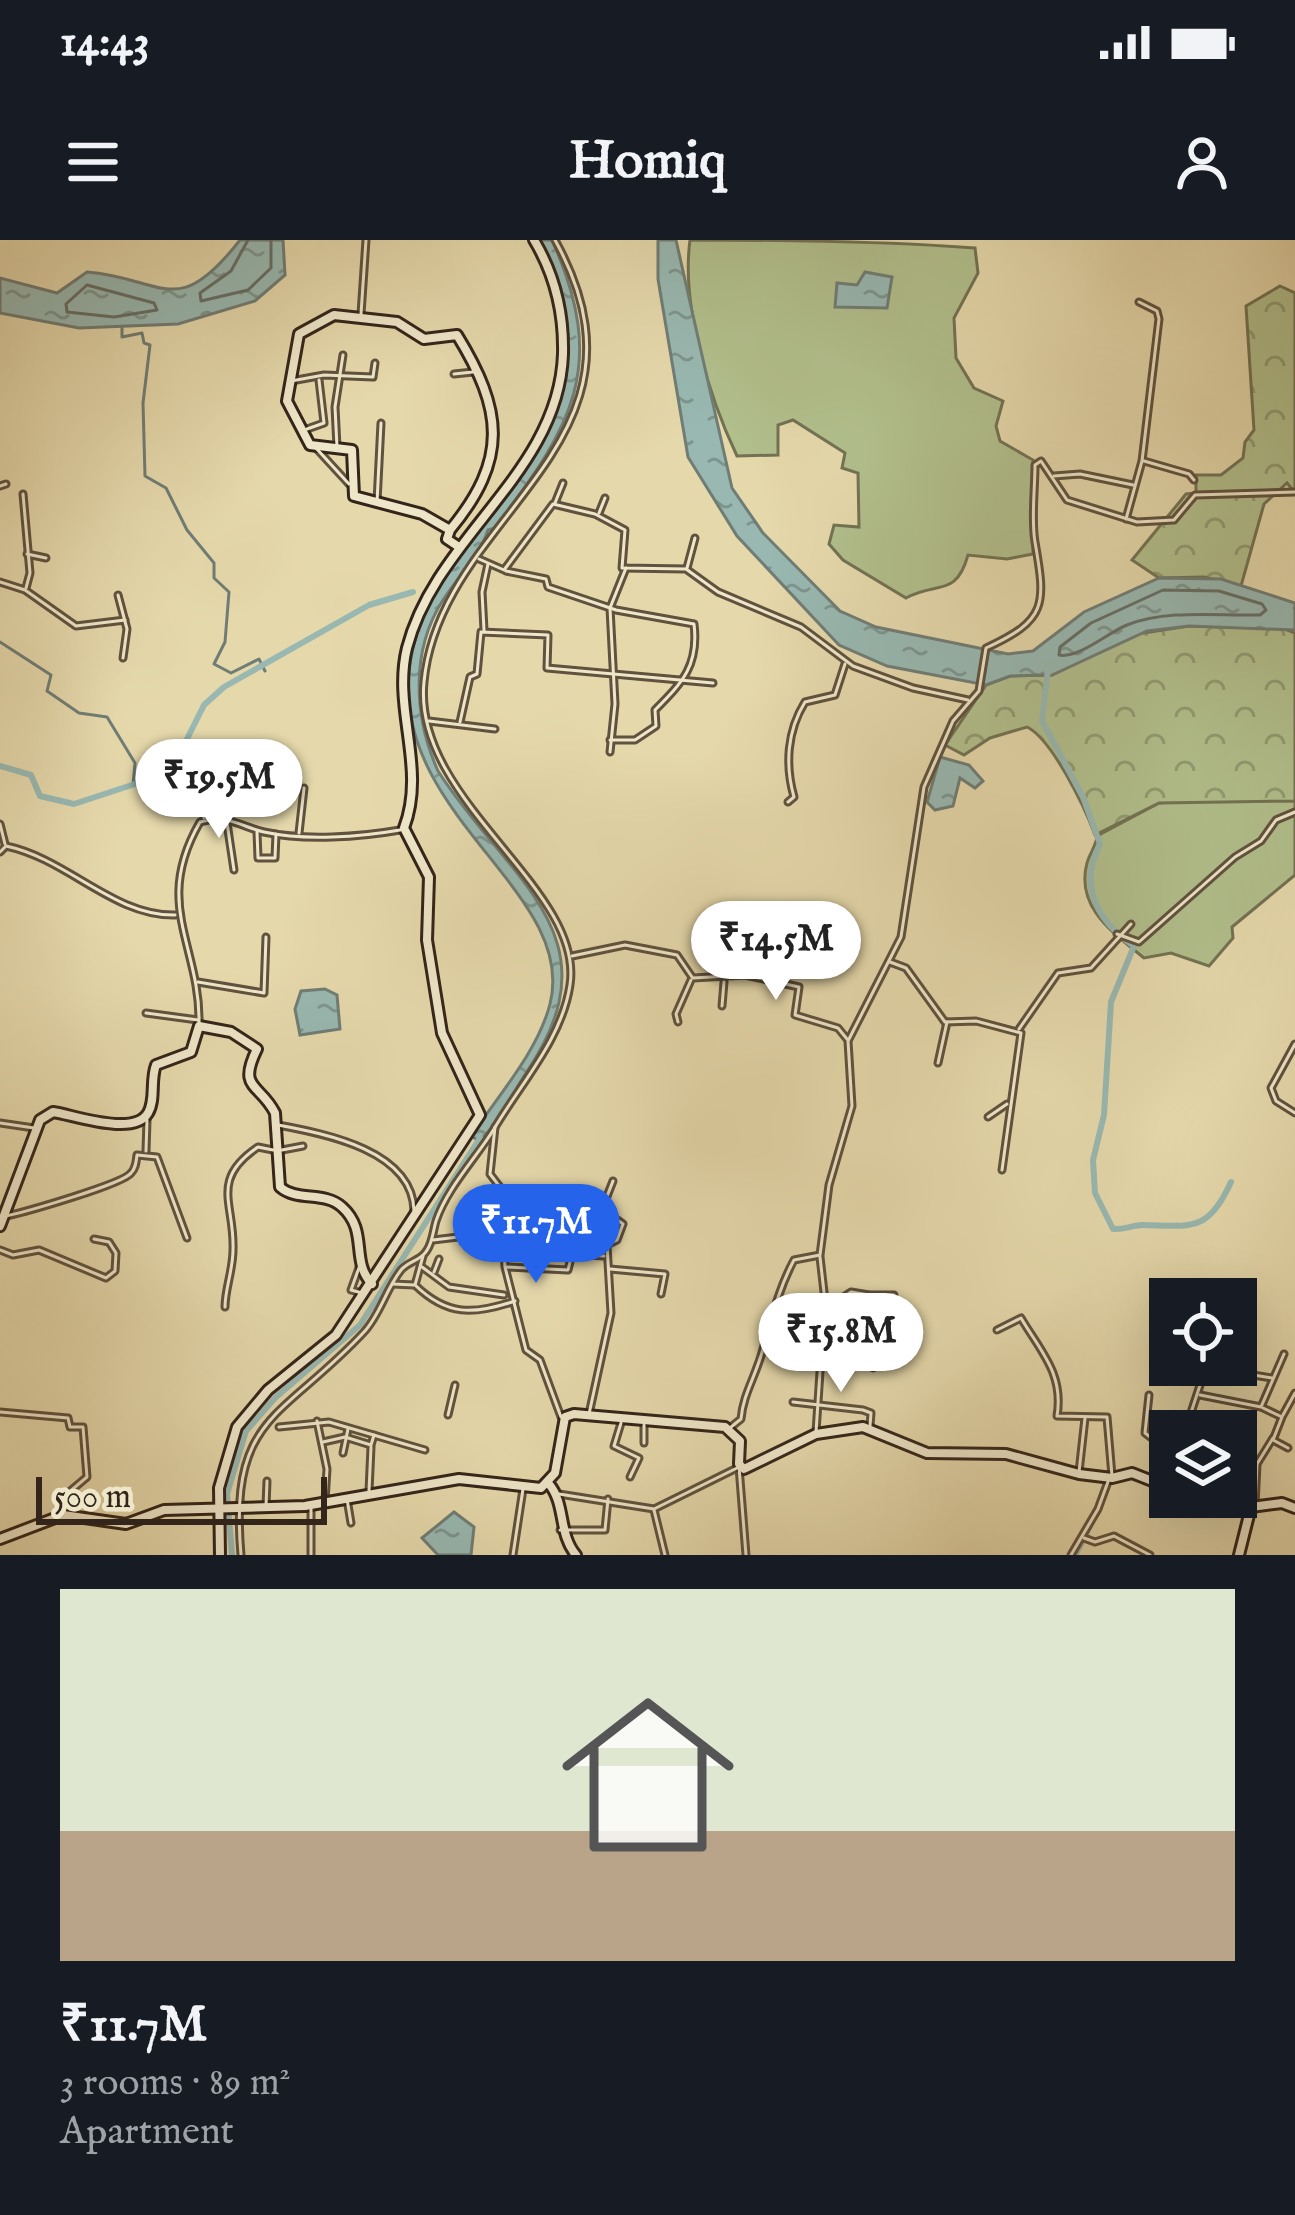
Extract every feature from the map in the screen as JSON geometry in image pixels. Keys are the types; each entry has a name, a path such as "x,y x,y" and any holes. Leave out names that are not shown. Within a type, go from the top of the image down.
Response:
{"street":[{"path":"361,316 366,240"},
{"path":"496,1126 480,1115 442,1033 427,940 429,877 404,828 416,782 404,713 406,652 423,606 537,445 562,390 560,301 534,240"},
{"path":"416,1285 441,1209 562,1016 571,979 569,958 546,907 448,777 427,721 423,687 428,651 448,601 542,473 581,398 586,352 578,293 555,240"},
{"path":"1126,519 1142,461 1159,319 1157,310 1139,302"},
{"path":"353,487 314,446 287,401 298,334 334,315 397,322 424,339 457,335 480,375 494,418 489,464 447,539 504,570 546,579 546,586 610,608 694,624 697,654 686,678 655,710 656,726 635,740 610,740"},
{"path":"338,449 335,407 344,355"},
{"path":"290,382 341,374 373,377 375,362"},
{"path":"454,374 480,375"},
{"path":"303,430 324,423 319,378"},
{"path":"322,408 335,407"},
{"path":"377,503 381,423"},
{"path":"314,446 355,455 354,496 422,514 450,530"},
{"path":"894,1295 851,1292 832,1304 825,1300 820,1256 829,1185 852,1106 848,1041 901,937 924,788 953,721 979,691 986,648 1028,627 1039,612 1038,461 1067,500 1126,519 1174,520 1195,495 1295,492"},
{"path":"1142,461 1189,473 1194,480"},
{"path":"1053,477 1080,475 1135,485"},
{"path":"504,570 553,504 562,483"},
{"path":"23,494 30,577 25,590"},
{"path":"598,516 605,498"},
{"path":"553,504 598,516 626,530 626,568 610,608 610,752"},
{"path":"686,569 695,538"},
{"path":"25,554 46,558"},
{"path":"460,722 470,677 477,674 488,563"},
{"path":"626,568 686,569 718,592 797,625 845,662 915,689 940,690 970,701"},
{"path":"0,582 25,590 76,626 125,620"},
{"path":"118,595 125,620 123,658"},
{"path":"483,632 548,635 547,668 712,683"},
{"path":"788,802 794,797 789,745 801,706 835,695 845,662"},
{"path":"427,721 495,729"},
{"path":"147,1150 150,1124 145,1116 156,1065 194,1049 199,1023 196,982 177,915 187,849 204,819 198,789 208,764"},
{"path":"298,834 304,788"},
{"path":"1116,936 1139,942 1234,857 1261,841 1276,820 1295,812"},
{"path":"204,819 242,820 257,830 298,834 404,828"},
{"path":"226,821 234,870"},
{"path":"0,824 6,846"},
{"path":"257,830 258,858 275,858 276,832"},
{"path":"6,846 70,869 125,906 177,915"},
{"path":"0,852 6,846"},
{"path":"1002,1170 1009,1104 1018,1077 1020,1031 1058,973 1091,968 1131,924"},
{"path":"196,982 264,992 266,937"},
{"path":"569,958 637,945 677,955 693,978"},
{"path":"889,962 905,968 945,1022 938,1063"},
{"path":"693,978 725,980 745,975 799,987 795,1016 838,1028 848,1041"},
{"path":"678,1022 676,1014 693,978"},
{"path":"722,1006 725,980"},
{"path":"146,1013 231,1032 256,1047 248,1067 252,1090 271,1104 283,1191 336,1202 358,1226 360,1263 351,1290 364,1294"},
{"path":"945,1022 1020,1031"},
{"path":"1295,1045 1271,1088 1276,1101 1295,1114"},
{"path":"988,1118 1009,1104"},
{"path":"2,1221 34,1128 52,1112 128,1123 145,1116"},
{"path":"220,1555 223,1462 237,1427 268,1390 336,1334 480,1115"},
{"path":"0,1123 34,1128"},
{"path":"277,1125 366,1150 399,1171 415,1190 416,1216"},
{"path":"496,1126 490,1174 500,1187 505,1267 526,1350 540,1360 564,1424"},
{"path":"225,1307 234,1242 226,1189 238,1161 258,1148 303,1146"},
{"path":"147,1150 157,1157 188,1238"},
{"path":"129,1183 137,1155 155,1150"},
{"path":"2,1221 94,1185 114,1186 131,1174"},
{"path":"505,1267 568,1270 575,1238 602,1209 613,1181"},
{"path":"589,1416 611,1313 606,1256 623,1224 602,1209"},
{"path":"431,1240 500,1232"},
{"path":"539,1267 541,1234"},
{"path":"0,1250 13,1255 39,1250 106,1278 115,1271 116,1253 109,1242 94,1239"},
{"path":"573,1254 606,1256"},
{"path":"241,1555 236,1509 255,1434 367,1330 410,1261 424,1255"},
{"path":"727,1430 741,1420 741,1401 751,1389 764,1348 767,1316 788,1270 794,1260 820,1256"},
{"path":"434,1274 439,1258"},
{"path":"360,1263 372,1284"},
{"path":"421,1266 449,1287 504,1294"},
{"path":"608,1269 665,1274 662,1294"},
{"path":"393,1284 416,1285 440,1308 451,1310 483,1312 515,1301"},
{"path":"869,1295 873,1368"},
{"path":"997,1330 1021,1318 1054,1369 1060,1389 1057,1416 1108,1418 1110,1478 1071,1555"},
{"path":"816,1434 822,1342"},
{"path":"1261,1407 1284,1356 1295,1354"},
{"path":"1257,1376 1275,1380"},
{"path":"448,1415 455,1385"},
{"path":"1194,1410 1203,1386"},
{"path":"1257,1464 1295,1393"},
{"path":"1149,1395 1145,1432 1149,1440"},
{"path":"1200,1395 1261,1407 1282,1417"},
{"path":"793,1402 872,1413 869,1428"},
{"path":"0,1412 68,1418 70,1427 83,1427 88,1478 68,1493 63,1515"},
{"path":"549,1484 565,1417 727,1430 740,1441 746,1555"},
{"path":"1079,1474 1084,1418"},
{"path":"279,1427 316,1421 425,1450"},
{"path":"316,1421 325,1502"},
{"path":"622,1421 614,1446 638,1455 630,1477"},
{"path":"644,1424 644,1443"},
{"path":"343,1453 349,1427"},
{"path":"557,1494 654,1509 816,1434 869,1428 926,1453 1006,1454 1079,1474 1110,1478 1132,1473 1149,1479"},
{"path":"1084,1433 1093,1432"},
{"path":"370,1494 374,1435"},
{"path":"321,1442 345,1437 371,1445"},
{"path":"1273,1438 1288,1448"},
{"path":"1082,1449 1092,1450"},
{"path":"0,1539 63,1515 126,1524 164,1510 311,1505 459,1479 523,1487 549,1484"},
{"path":"266,1508 267,1481"},
{"path":"549,1484 557,1494 560,1531 576,1555"},
{"path":"513,1555 523,1487"},
{"path":"346,1498 351,1523"},
{"path":"560,1531 605,1530 608,1499"},
{"path":"1257,1506 1282,1503 1295,1508"},
{"path":"311,1505 311,1555"},
{"path":"654,1509 665,1555"},
{"path":"1238,1555 1250,1518"},
{"path":"1082,1537 1095,1541 1114,1536 1150,1555"},
{"path":"1126,1555 1128,1544"}],"green space":[{"path":"690,240 975,248 978,273 954,318 956,358 974,388 1003,401 996,426 1000,441 1033,460 1033,554 1007,559 968,555 951,583 906,598 843,560 829,544 834,525 859,527 858,473 842,468 845,453 793,420 778,425 778,455 737,456 700,351 690,293"},
{"path":"1280,286 1295,293 1295,493 1287,483 1264,504 1241,586 1204,577 1159,578 1132,560 1186,494 1196,493 1196,475 1221,475 1243,458 1245,442 1254,430 1246,306"},
{"path":"1189,626 1280,627 1295,633 1295,801 1159,803 1095,835 1057,759 1027,727 990,738 964,755 945,745 986,685 1010,676 1052,675 1137,634"},
{"path":"1295,801 1295,875 1232,927 1233,938 1209,966 1171,953 1144,958 1092,906 1085,879 1097,836 1159,803"}],"water":[{"path":"240,240 283,240 285,275 255,301 178,324 79,328 0,313 0,278 57,293 87,272 184,288 218,265"},
{"path":"539,240 552,240 578,324 574,393 544,458 495,528 488,530 432,620 419,685 424,729 438,771 544,912 558,946 562,983 552,1025 504,1109 479,1141 471,1136 527,1056 544,1022 550,1004 551,964 538,926 429,770 412,724 409,672 419,626 439,586 520,477 560,395 566,317 556,277"},
{"path":"658,240 676,240 732,488 763,533 840,611 876,627 1008,654 1033,651 1084,612 1159,578 1221,579 1295,603 1295,630 1189,626 1147,631 1052,675 1010,676 986,685 887,666 839,645 737,536 688,457 658,279"},
{"path":"865,272 892,277 887,308 835,307 837,283 857,285"},
{"path":"940,757 969,765 983,781 975,788 960,778 953,806 935,810 927,802"},
{"path":"325,989 337,995 340,1029 300,1035 295,1009 301,991"},
{"path":"454,1512 474,1527 471,1555 438,1555 422,1538"}],"waterway":[{"path":"122,327 122,337 142,333 144,343 150,345 143,403 145,476 166,488 187,530 214,563 214,578 229,592 225,642 214,664 231,673 259,659 265,671"},
{"path":"0,766 31,775 40,796 74,804 141,782 182,749 204,705 224,687 369,605 413,592"},
{"path":"0,642 51,675 47,691 79,713 107,717 135,763 133,785"},
{"path":"1048,669 1042,721 1083,797 1100,844 1091,874 1095,901 1110,925 1134,946 1111,1002 1104,1115 1093,1160 1095,1193 1113,1229 1186,1225 1206,1218 1231,1182"},
{"path":"232,1555 227,1494 246,1431 275,1398 360,1325 480,1138"},
{"path":"1057,1409 1056,1417 1087,1416"},
{"path":"1086,1534 1111,1477"},
{"path":"1075,1555 1083,1540"}]}
